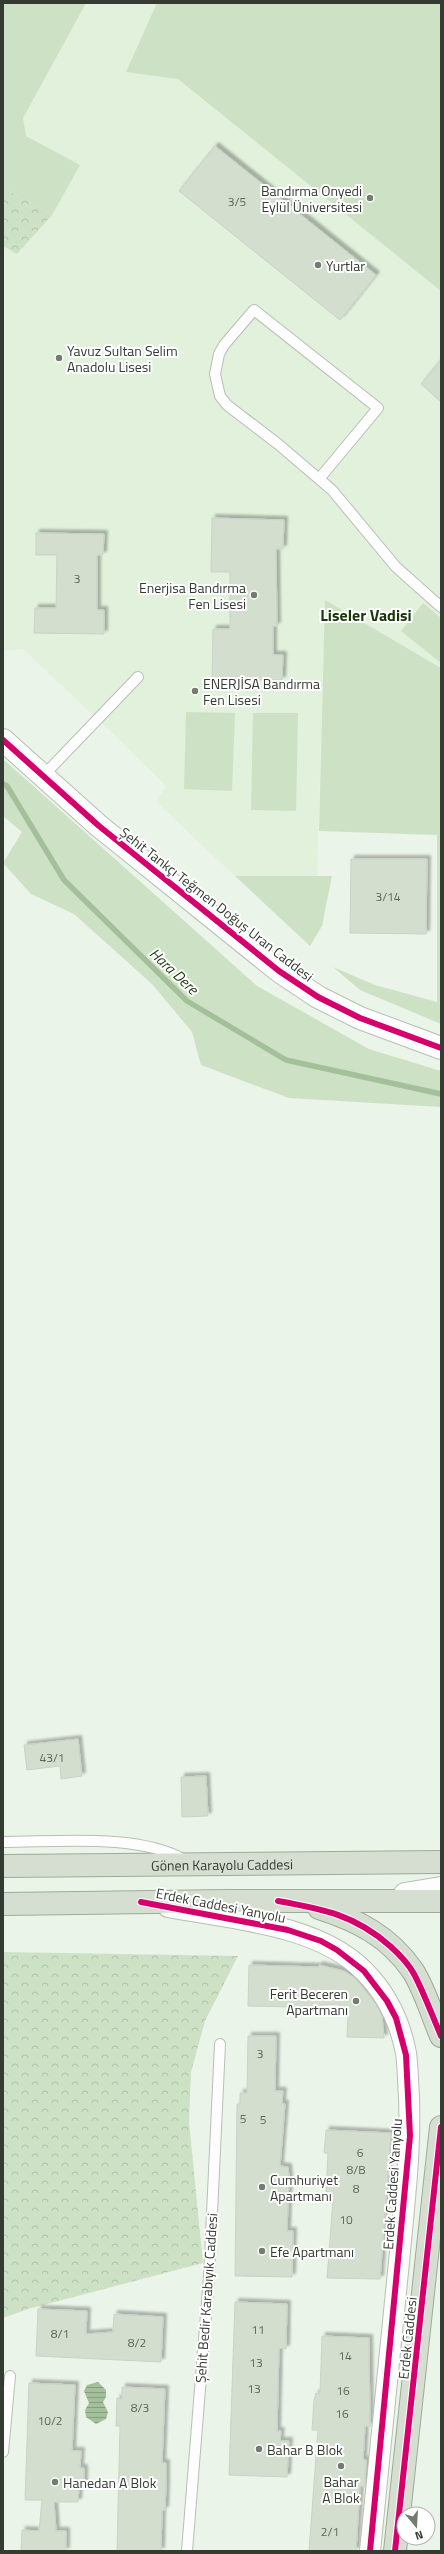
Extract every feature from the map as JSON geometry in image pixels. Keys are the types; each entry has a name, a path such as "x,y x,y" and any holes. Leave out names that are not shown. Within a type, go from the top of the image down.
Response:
{"highway":[{"name":"Gönen Karayolu Caddesi","path":"3,1866 441,1862"},
{"path":"3,1904 228,1901 441,1901"},
{"path":"278,1901 316,1908 351,1918 379,1937 399,1954 413,1972 441,2036"},
{"name":"Erdek Caddesi","path":"395,2551 441,2127"}],"street":[{"name":"Şehit Tankçı Teğmen Doğuş Uran Caddesi","path":"3,740 98,826 279,971 318,997 360,1018 441,1048"},
{"path":"228,1901 357,1894 413,1894 441,1888"},
{"name":"Erdek Caddesi Yanyolu","path":"141,1902 288,1930 321,1941 342,1953 364,1971 388,2001 400,2030 406,2055 410,2136 370,2551"}],"lane":[{"path":"319,479 378,408 254,310 224,345 219,354 215,374 216,386 227,405 278,444 319,479 332,490 396,568 441,607"},
{"path":"43,776 138,677"},
{"path":"3,1842 110,1841 172,1852 196,1865"},
{"name":"Şehit Bedir Karabıyık Caddesi","path":"186,2551 209,2277 220,2044"},
{"path":"3,2452 10,2376"}],"shaded area":[{"path":"3,3 441,3 441,668 325,600 317,877 235,876 156,802 166,786 109,730 23,649 3,651"},
{"path":"98,2382 106,2390 106,2397 103,2402 108,2412 106,2419 96,2424 86,2417 85,2410 89,2403 84,2391 87,2385"}],"green space":[{"path":"3,3 86,3 23,118 26,136 80,165 52,215 3,188"},
{"path":"157,3 441,3 441,291 178,79 126,72"},
{"path":"3,188 52,215 17,254 3,246"},
{"path":"325,600 441,668 441,1024 360,990 333,967 375,985 437,1002 437,835 319,831"},
{"path":"423,603 441,618 441,663 401,631"},
{"path":"186,712 235,713 232,791 184,789"},
{"path":"253,713 298,713 296,811 251,810"},
{"path":"3,759 257,986 369,1049 441,1071 441,1107 289,1098 201,1065 192,1032 153,985 74,914 31,894 3,863 22,832 3,816"},
{"path":"235,876 332,876 322,926 310,946"},
{"path":"3,1952 238,1956 205,2021 191,2072 189,2122 203,2263 28,2309 3,2318"}],"building":[{"path":"215,146 376,275 340,320 179,191"},
{"path":"441,360 441,402 421,384"},
{"name":"Enerjisa Bandırma Fen Lisesi","path":"212,518 284,520 283,549 276,549 277,626 273,626 273,655 283,655 282,680 212,680 213,629 230,629 230,572 211,572"},
{"path":"36,533 104,534 103,555 97,555 97,610 104,610 104,634 34,633 35,608 56,608 57,555 36,555"},
{"path":"351,859 427,859 426,934 350,933"},
{"path":"78,1739 82,1776 61,1779 60,1766 27,1770 24,1745"},
{"path":"206,1776 208,1816 182,1817 181,1777"},
{"path":"249,1965 319,1967 319,1965 344,1971 356,1979 376,2004 382,2016 384,2038 347,2037 348,2016 338,2004 295,2007 248,2006"},
{"path":"248,2036 276,2036 275,2091 283,2091 282,2103 285,2104 280,2166 288,2167 287,2231 293,2231 292,2277 235,2276 237,2104 240,2104 240,2093 247,2093"},
{"path":"326,2130 391,2133 380,2279 327,2278 333,2200 328,2200 329,2192 326,2192 328,2153 324,2153"},
{"path":"235,2302 287,2304 286,2349 279,2348 277,2431 281,2431 280,2441 289,2441 287,2477 229,2475"},
{"path":"38,2309 87,2311 86,2334 113,2332 114,2314 163,2317 161,2362 36,2356"},
{"path":"322,2336 369,2338 370,2427 365,2426 363,2460 366,2460 365,2487 360,2486 356,2551 309,2551 318,2430 312,2430 314,2400 316,2393 320,2393"},
{"path":"29,2383 75,2385 72,2451 81,2451 80,2468 84,2468 84,2488 79,2487 78,2502 54,2502 56,2531 66,2531 66,2551 21,2551 22,2530 39,2531 42,2500 25,2500"},
{"path":"122,2387 165,2389 162,2463 166,2463 166,2485 165,2510 162,2510 161,2551 117,2551 120,2426 116,2426 117,2398 122,2399"}],"waterway":[{"name":"Hara Dere","path":"3,784 7,786 64,880 187,1001 286,1060 441,1094"}],"cycle path":[{"path":"3,740 99,826 279,971 318,997 360,1018 441,1048"},
{"path":"278,1901 310,1907 338,1915 351,1920 377,1935 409,1966 425,1996 441,2036"},
{"path":"141,1902 288,1930 321,1941 337,1950 364,1971 387,2001 396,2018 406,2055 410,2136 370,2551"},
{"path":"395,2551 441,2127"}],"place":[{"name":"Bandırma Onyedi Eylül Üniversitesi","path":"370,198"},
{"name":"Yurtlar","path":"318,265"},
{"name":"Yavuz Sultan Selim Anadolu Lisesi","path":"59,358"},
{"name":"Enerjisa Bandırma Fen Lisesi","path":"254,595"},
{"name":"ENERJİSA Bandırma Fen Lisesi","path":"195,691"},
{"name":"Ferit Beceren Apartmanı","path":"356,2001"},
{"name":"Cumhuriyet Apartmanı","path":"262,2187"},
{"name":"Efe Apartmanı","path":"262,2251"},
{"name":"Bahar B Blok","path":"259,2449"},
{"name":"Bahar A Blok","path":"341,2466"},
{"name":"Hanedan A Blok","path":"55,2482"}],"district":[{"name":"Liseler Vadisi","path":"366,615"}]}
